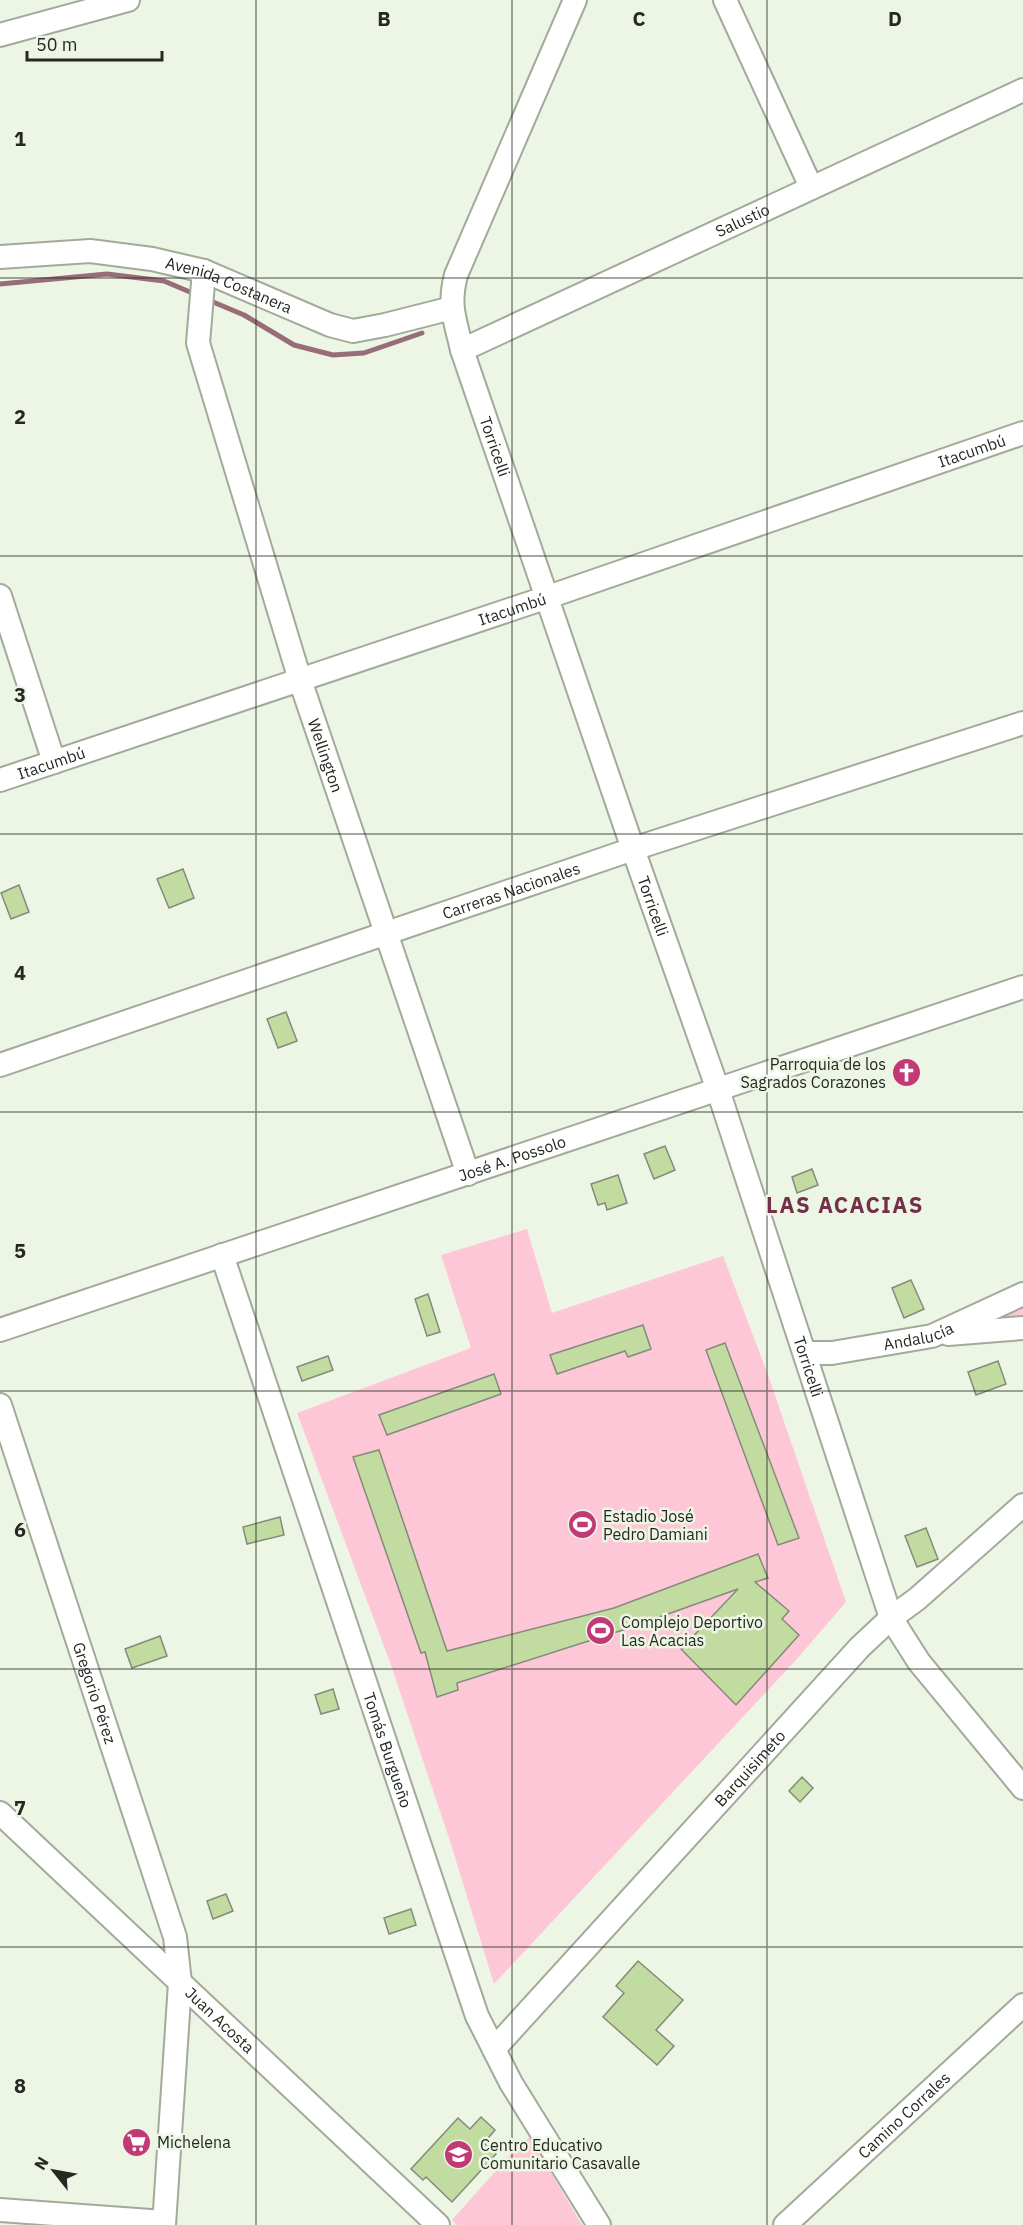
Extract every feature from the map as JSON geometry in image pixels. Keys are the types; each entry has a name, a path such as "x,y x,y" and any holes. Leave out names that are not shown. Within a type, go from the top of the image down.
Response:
{"street":[{"path":"0,35 128,0"},
{"name":"Torricelli","path":"575,0 456,275 451,294 452,308 462,350 718,1090 891,1617 920,1662 1023,1788"},
{"path":"725,0 811,187"},
{"name":"Salustio","path":"462,350 1023,90"},
{"name":"Avenida Costanera","path":"0,257 90,251 152,259 330,325 353,331 452,308"},
{"name":"Wellington","path":"204,278 198,343 300,680 468,1174"},
{"name":"Itacumbú","path":"0,780 548,597 1023,433"},
{"path":"0,597 54,762"},
{"name":"Carreras Nacionales","path":"0,1065 633,849 1023,723"},
{"name":"José A. Possolo","path":"0,1330 1023,987"},
{"name":"Tomás Burgueño","path":"222,1255 477,2016 511,2082 599,2225"},
{"name":"Andalucía","path":"806,1353 832,1353 932,1336 1023,1294"},
{"path":"932,1336 1023,1328"},
{"name":"Gregorio Pérez","path":"0,1405 174,1937 180,1983 164,2224"},
{"name":"Barquisimeto","path":"494,2049 860,1647 891,1617 917,1599 1023,1505"},
{"name":"Juan Acosta","path":"0,1813 438,2225"},
{"name":"Camino Corrales","path":"785,2225 1023,2006"},
{"path":"0,2210 164,2224"}],"shaded area":[{"name":"Complejo Deportivo Las Acacias","path":"527,1229 552,1313 723,1256 768,1375 846,1602 796,1660 494,1984 450,1841 391,1665 297,1413 471,1348 441,1255"},
{"path":"1023,1307 1023,1322 998,1325 996,1319"},
{"path":"530,2137 582,2225 457,2225 452,2220 518,2146"}],"building":[{"path":"183,869 194,898 169,908 157,879"},
{"path":"19,885 29,912 11,919 1,893"},
{"path":"286,1012 297,1041 278,1048 267,1019"},
{"path":"665,1146 675,1170 654,1179 644,1154"},
{"path":"812,1169 818,1185 797,1193 792,1177"},
{"path":"618,1175 627,1203 607,1210 605,1203 598,1205 591,1184"},
{"path":"911,1280 924,1309 904,1318 892,1288"},
{"path":"428,1294 440,1332 427,1336 415,1299"},
{"path":"643,1325 651,1349 628,1357 625,1351 557,1374 550,1355"},
{"path":"725,1343 799,1538 778,1545 706,1350"},
{"path":"328,1356 333,1370 302,1381 297,1367"},
{"path":"998,1361 1006,1384 976,1395 968,1372"},
{"path":"494,1374 501,1394 387,1435 379,1415"},
{"path":"379,1450 447,1651 614,1608 758,1554 768,1578 755,1582 789,1611 782,1619 799,1635 736,1705 681,1649 738,1589 623,1630 457,1683 458,1690 437,1697 425,1652 421,1653 353,1457"},
{"path":"280,1517 284,1535 247,1544 243,1527"},
{"path":"926,1528 938,1559 917,1567 905,1536"},
{"path":"160,1636 167,1656 132,1668 125,1649"},
{"path":"333,1689 339,1709 321,1714 315,1695"},
{"path":"802,1777 813,1788 800,1802 789,1791"},
{"path":"226,1894 233,1911 213,1919 207,1901"},
{"path":"411,1909 416,1925 389,1934 384,1918"},
{"path":"638,1961 683,2000 656,2030 674,2046 657,2065 603,2017 624,1993 616,1986"},
{"path":"481,2117 495,2130 484,2143 496,2154 452,2202 426,2177 423,2180 411,2169 458,2118 470,2129"}],"waterway":[{"path":"0,284 107,274 164,281 197,295"},
{"path":"206,299 244,315 294,345 333,355 364,353 422,333"}],"place":[{"name":"Parroquia de los Sagrados Corazones","path":"907,1073"},
{"name":"Estadio José Pedro Damiani","path":"582,1525"},
{"name":"Complejo Deportivo Las Acacias","path":"600,1631"},
{"name":"Michelena","path":"136,2142"},
{"name":"Centro Educativo Comunitario Casavalle","path":"459,2154"}],"district":[{"name":"LAS ACACIAS","path":"845,1204"}]}
